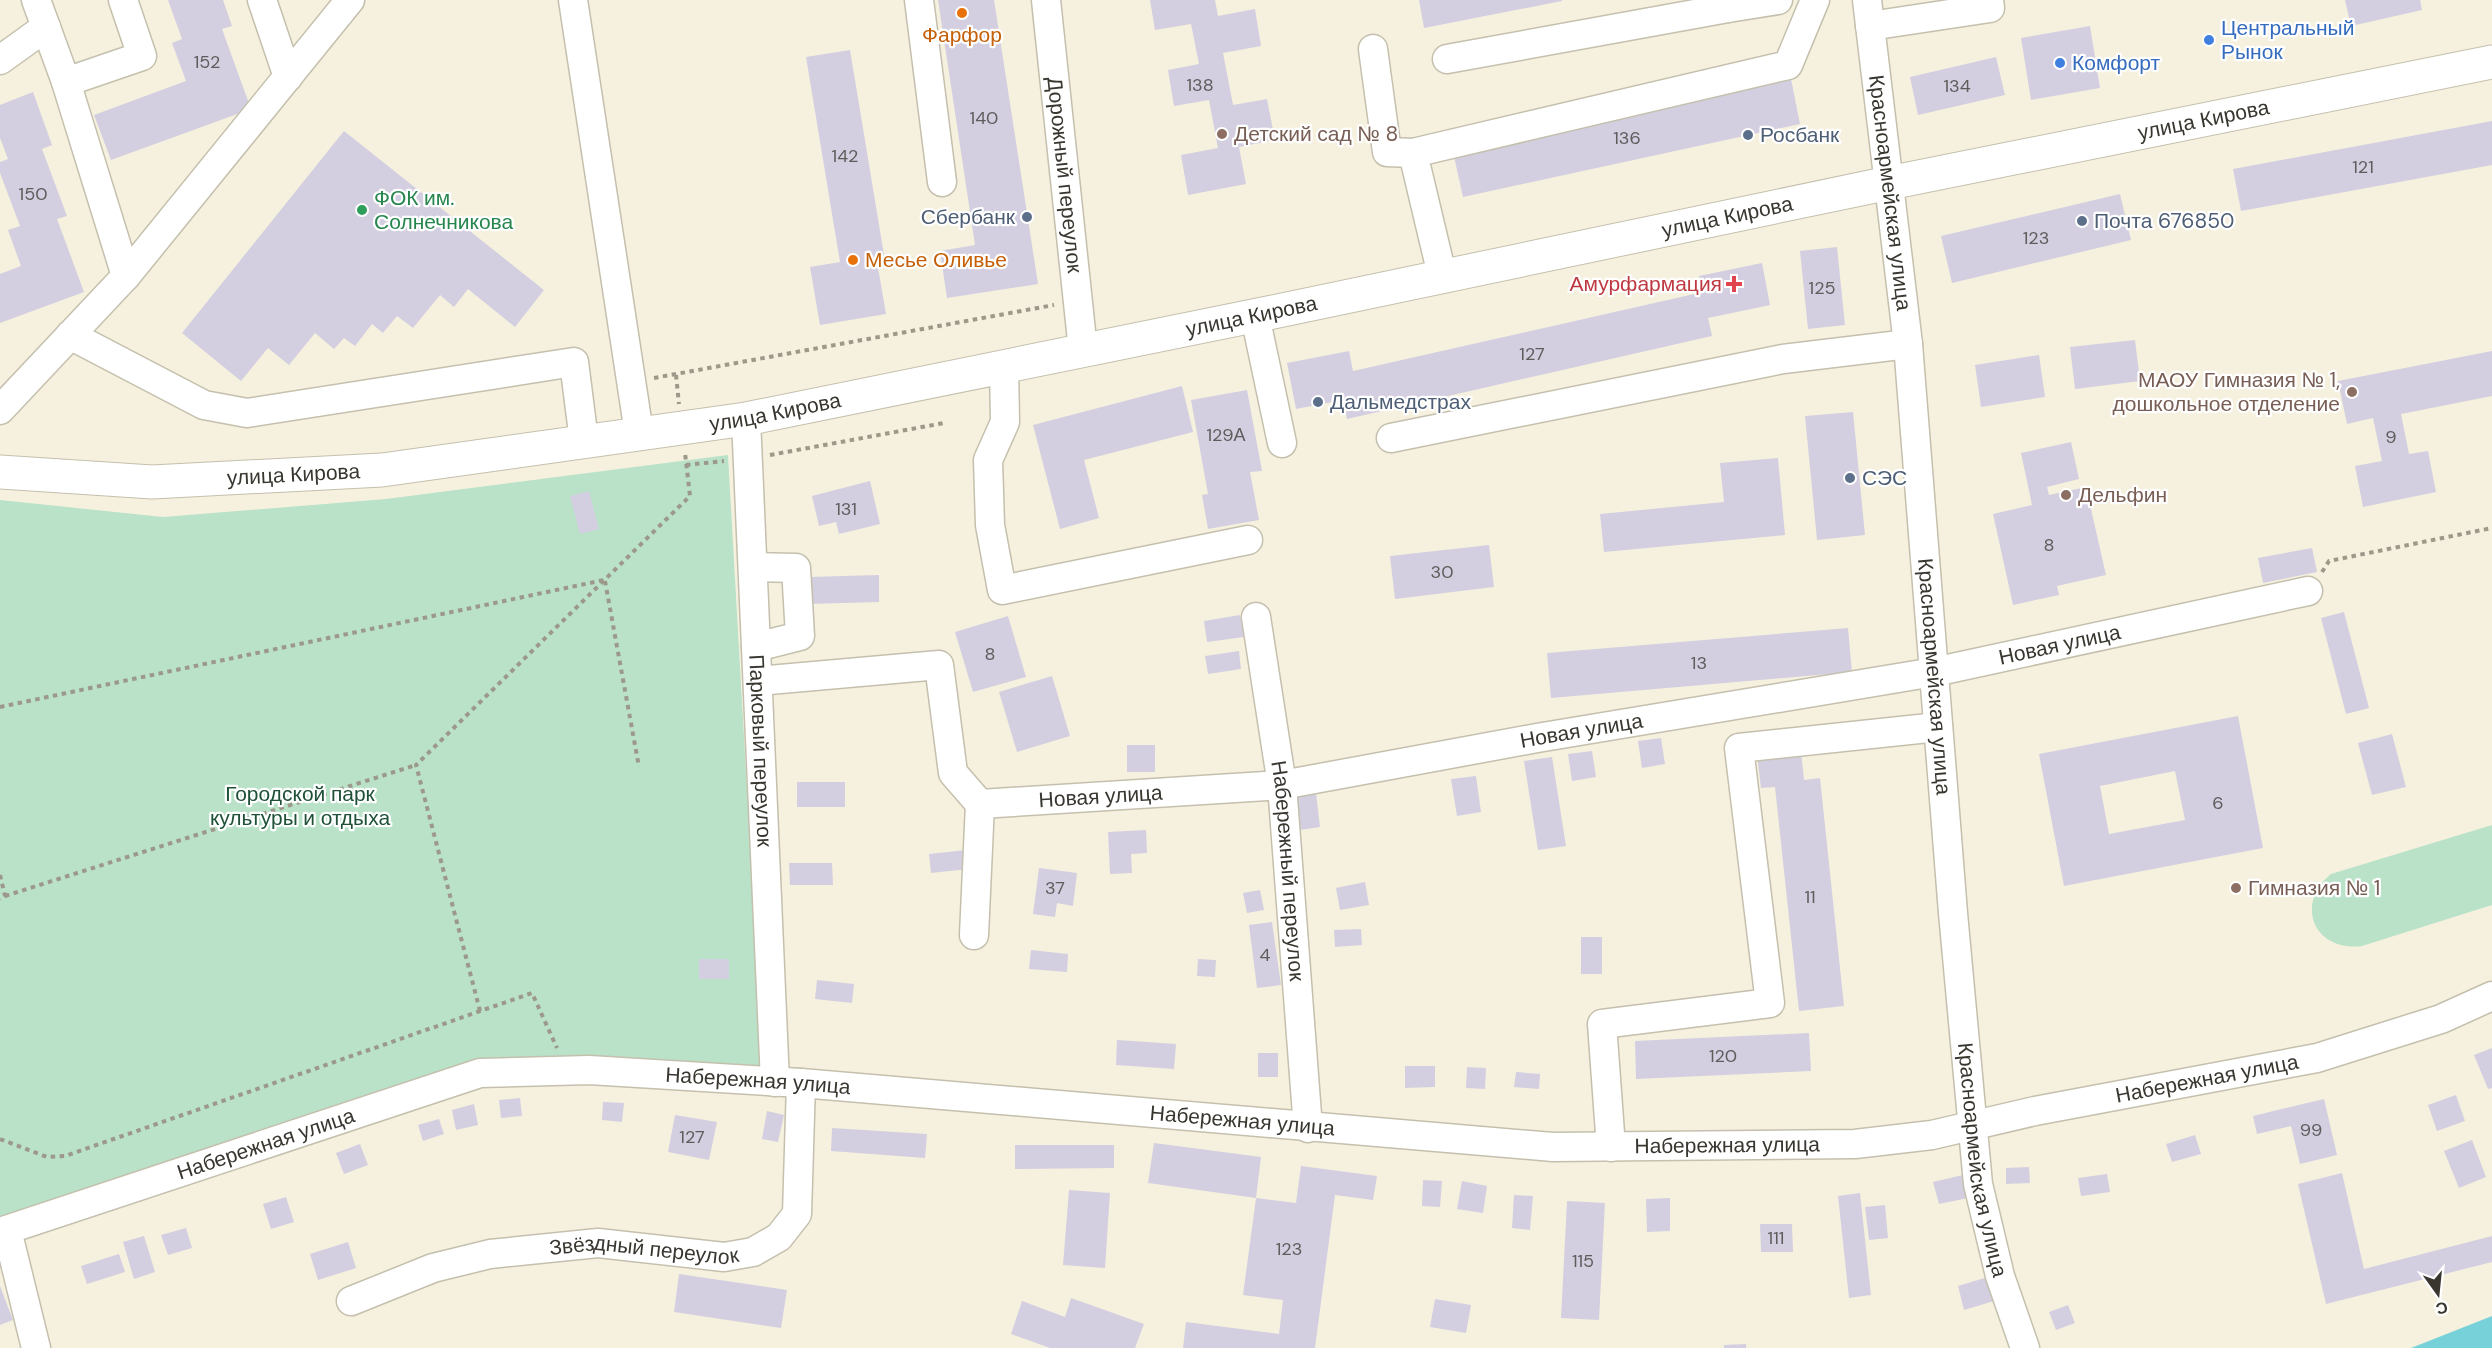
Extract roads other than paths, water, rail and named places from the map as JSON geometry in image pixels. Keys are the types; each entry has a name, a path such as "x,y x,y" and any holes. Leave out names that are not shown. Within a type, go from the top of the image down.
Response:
{"main road":[{"name":"улица Кирова","path":"0,472 152,482 382,470 746,418 1255,316 1889,183 2492,62"}],"street":[{"path":"36,0 66,82 126,276"},
{"path":"66,82 142,56 123,0"},
{"path":"262,0 288,77"},
{"path":"0,410 126,276 350,0"},
{"path":"573,0 639,433"},
{"path":"919,0 942,182"},
{"name":"Дорожный переулок","path":"1046,0 1083,350"},
{"path":"1447,58 1727,4 1778,0"},
{"path":"1373,49 1387,152 1413,153 1788,65 1815,0"},
{"path":"1869,13 1990,8 1989,0"},
{"name":"Красноармейская улица","path":"1869,13 1908,344 1938,727 1978,1184 2000,1276 2025,1348"},
{"path":"0,60 46,27"},
{"path":"1413,153 1442,276"},
{"path":"1255,316 1282,444"},
{"path":"70,335 204,405 247,413 574,362 584,441"},
{"path":"1391,438 1783,359 1908,344"},
{"path":"1004,366 1005,422 988,460 990,525 1002,590 1248,540"},
{"name":"Парковый переулок","path":"746,418 758,681 788,1082"},
{"path":"753,567 796,568 800,636 756,647"},
{"name":"Новая улица","path":"980,804 1282,785 1537,738 1934,672 2308,591"},
{"name":"Набережный переулок","path":"1256,617 1282,785 1308,1128"},
{"path":"758,681 939,665 953,773 980,804 974,935"},
{"path":"1611,1147 1602,1024 1770,1003 1739,748 1938,727"},
{"name":"Набережная улица","path":"4,1231 480,1073 589,1070 788,1082 1308,1128 1553,1147 1856,1144 1932,1135 2034,1111 2318,1058 2441,1019 2492,996"},
{"name":"Звёздный переулок","path":"351,1301 433,1268 490,1254 598,1243 724,1257 753,1252 779,1237 796,1214 788,1082"},
{"path":"4,1231 36,1348"}],"water":[{"path":"2492,1316 2492,1348 2411,1348"}],"place":[{"name":"Фарфор","path":"962,13"},
{"name":"Центральный Рынок","path":"2209,40"},
{"name":"Комфорт","path":"2060,63"},
{"name":"Детский сад № 8","path":"1222,134"},
{"name":"Росбанк","path":"1748,135"},
{"name":"ФОК им. Солнечникова","path":"362,210"},
{"name":"Сбербанк","path":"1027,217"},
{"name":"Почта 676850","path":"2082,221"},
{"name":"Месье Оливье","path":"853,260"},
{"name":"Амурфармация","path":"1734,284"},
{"name":"МАОУ Гимназия № 1, дошкольное отделение","path":"2352,392"},
{"name":"Дальмедстрах","path":"1318,402"},
{"name":"СЭС","path":"1850,478"},
{"name":"Дельфин","path":"2066,495"},
{"name":"Гимназия № 1","path":"2236,888"}],"park label":[{"name":"Городской парк культуры и отдыха","path":"300,806"}]}
